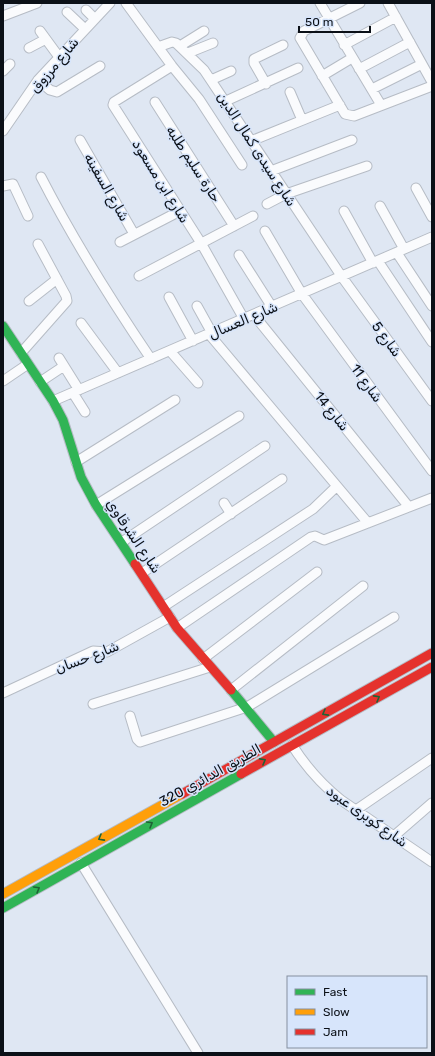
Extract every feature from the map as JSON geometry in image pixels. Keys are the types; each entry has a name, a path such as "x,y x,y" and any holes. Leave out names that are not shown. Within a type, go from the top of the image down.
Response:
{"main road":[{"name":"شارع الشرقاوي","path":"3,326 7,339 21,353 53,401 63,420 81,477 96,505 178,628 203,659 247,707 274,742"},
{"name":"الطريق الدائري 320","path":"4,892 432,653"},
{"name":"الطريق الدائري 320","path":"3,908 432,667"},
{"path":"169,800 175,810"}],"street":[{"path":"3,16 37,3"},
{"name":"شارع مرزوق","path":"3,132 38,80 110,3"},
{"path":"126,3 172,66 199,99 242,166"},
{"path":"320,3 381,106"},
{"path":"360,3 304,31 300,38 345,114 351,116 432,86"},
{"path":"388,3 432,82"},
{"path":"86,10 94,19"},
{"path":"67,12 85,29"},
{"path":"344,45 396,17"},
{"path":"40,31 59,57"},
{"path":"158,47 172,42 180,46 204,31"},
{"path":"29,48 46,39"},
{"path":"359,69 410,42"},
{"path":"188,53 213,43"},
{"path":"266,84 254,63 254,59 283,45"},
{"name":"شارع سيدى كمال الدين","path":"180,46 211,80 226,101 342,277"},
{"path":"322,76 352,58"},
{"path":"3,71 10,64"},
{"path":"372,89 422,64"},
{"path":"38,80 50,90 57,92 100,66"},
{"name":"شارع ابن مسعود","path":"172,66 114,102 113,105 201,243 244,319"},
{"path":"226,101 266,84 298,68"},
{"path":"211,80 231,71"},
{"path":"290,92 302,120"},
{"name":"حارة سليم طلبه","path":"155,102 234,226"},
{"path":"252,141 340,105"},
{"name":"شارع السفينه","path":"80,140 134,234"},
{"path":"271,171 352,140"},
{"path":"267,204 286,194 367,166"},
{"path":"41,177 62,218 94,271 151,359"},
{"path":"3,186 13,184 28,216"},
{"path":"416,188 432,217"},
{"path":"380,206 401,251 432,306"},
{"path":"120,242 180,211"},
{"path":"344,211 376,262 432,342"},
{"path":"139,276 253,216"},
{"name":"شارع 11","path":"265,232 302,294 432,471"},
{"name":"شارع العسال","path":"53,401 432,237"},
{"path":"21,353 67,301 66,296 38,244"},
{"path":"240,255 272,307"},
{"name":"شارع 5","path":"342,277 432,401"},
{"path":"30,301 57,279"},
{"path":"169,297 193,341"},
{"path":"197,306 210,334 368,523"},
{"name":"شارع 14","path":"254,315 409,507"},
{"path":"81,323 118,373"},
{"path":"170,351 198,383"},
{"path":"59,358 85,412"},
{"path":"3,381 28,364"},
{"path":"40,382 64,366"},
{"path":"76,462 175,400"},
{"path":"96,505 239,416"},
{"path":"122,542 265,446"},
{"path":"142,573 282,479"},
{"path":"163,607 313,509 337,486"},
{"path":"178,628 311,537 314,536 324,540 432,498"},
{"path":"224,503 231,514"},
{"path":"203,659 317,572"},
{"path":"231,690 363,586"},
{"name":"شارع حسان","path":"3,693 93,651 107,652 170,617"},
{"path":"130,716 137,740 140,742 247,707 394,617"},
{"path":"93,704 210,667"},
{"name":"شارع كوبرى عبود","path":"292,745 314,776 327,789 432,862"},
{"path":"356,810 432,758"},
{"path":"394,836 411,819 432,804"},
{"path":"81,863 198,1053"}],"traffic: fast":[{"path":"3,326 53,401 63,420 81,477 96,505 135,564"},
{"path":"231,690 274,742"},
{"path":"3,908 241,774"}],"traffic: slow":[{"path":"3,894 182,794"}],"traffic: jam":[{"path":"135,564 177,628 231,690"},
{"path":"182,794 432,653"},
{"path":"241,774 432,667"}]}
